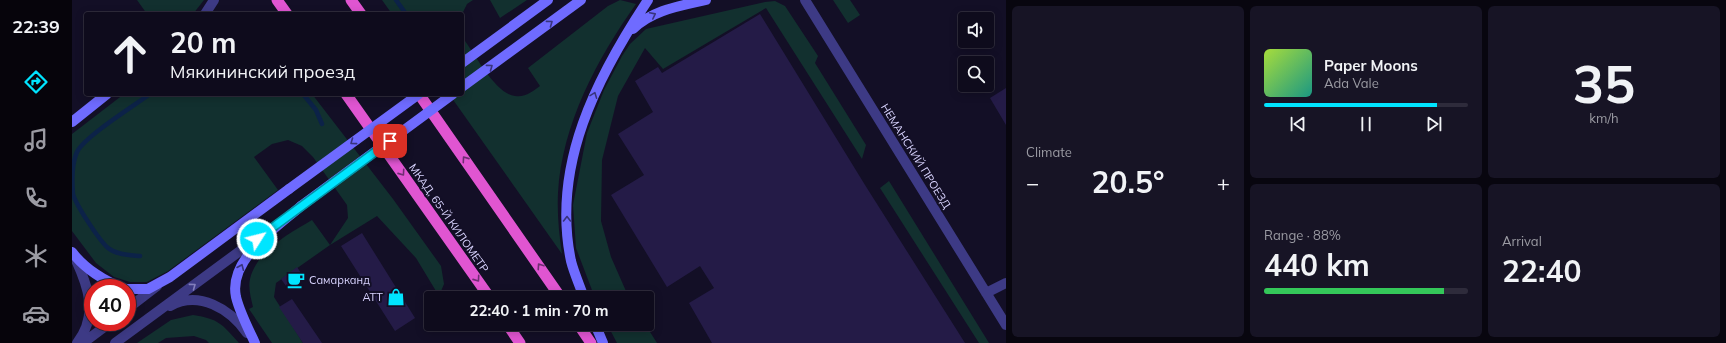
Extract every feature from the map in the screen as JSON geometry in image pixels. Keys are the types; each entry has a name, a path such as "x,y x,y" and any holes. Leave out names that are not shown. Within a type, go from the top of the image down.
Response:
{"highway":[{"path":"277,0 286,12"},
{"path":"351,0 360,12"},
{"name":"МКАД, 65-Й КИЛОМЕТР","path":"347,96 485,291"},
{"path":"420,96 556,291"},
{"path":"512,331 520,343"},
{"path":"583,331 591,343"}],"main road":[{"path":"464,62 548,0"},
{"path":"464,86 581,0"},
{"path":"582,291 571,261 567,225 567,194 571,163 580,132 597,88 623,39 648,0"},
{"path":"623,39 639,22 659,12 706,0"},
{"path":"72,122 104,96"},
{"path":"342,96 363,118"},
{"path":"136,288 148,289 170,277 416,96"},
{"path":"255,343 236,296 236,278 242,262 256,245 301,206 450,96"},
{"path":"73,253 106,279"},
{"path":"598,331 603,343"}],"street":[{"path":"206,12 214,0"},
{"name":"НЕМАНСКИЙ ПРОЕЗД","path":"805,0 1006,325"},
{"path":"115,343 301,206"},
{"path":"73,253 85,278 91,311 88,324 77,343"},
{"path":"136,303 170,277"},
{"path":"986,293 1006,283"},
{"path":"151,317 173,305 191,301 206,301 221,308 239,321 255,343"},
{"path":"83,343 98,331"}],"green space":[{"path":"137,0 204,0 195,12 146,12"},
{"path":"382,0 473,0 467,4 463,12 391,12"},
{"path":"490,0 527,0 500,18"},
{"path":"620,0 636,4 595,70 574,117 566,142 558,193 558,224 562,254 450,96 464,96 464,39 487,73 501,89 508,94 522,96 529,94 540,86 528,68 608,6"},
{"path":"833,0 850,0 860,15 848,23"},
{"path":"775,1 785,6 818,56 815,63 866,145 862,159 766,8 663,69 645,48 618,96 602,160 601,221 611,257 626,291 592,291 576,248 573,205 587,133 604,90 622,56 630,44 646,29"},
{"path":"121,96 314,96 393,199 441,266 444,284 441,291 436,291 416,258 377,216 330,245 348,218 347,205 313,157 302,146 288,140 272,144 254,157 278,190 168,271 147,282 136,282 136,279 120,279 114,277 96,263 72,231 72,134"},
{"path":"889,181 989,343 979,343 880,188"},
{"path":"312,220 330,245 276,283 274,297 303,343 272,343 249,309 253,307 249,286 250,279 259,260 267,251 284,237"},
{"path":"193,315 209,318 219,323 239,343 209,343 206,340 194,336 166,338 158,343 137,343 171,320"},
{"path":"611,331 649,331 657,343 617,343"}],"building":[{"path":"760,14 865,185 965,343 712,343 689,303 714,288 700,266 667,287 611,195 644,175 618,134 653,112 635,81 658,67 662,73"},
{"path":"1006,88 1006,125 990,98"},
{"path":"362,233 415,318 395,331 341,246"},
{"path":"297,267 305,279 289,290 281,279"},
{"path":"292,299 322,343 303,343 279,307"}],"waterway":[{"path":"396,0 405,12"},
{"path":"140,256 115,252 104,244 78,206 73,194 72,184 75,156 82,146 99,130 147,96"},
{"path":"305,96 316,110 322,124"}],"place":[{"name":"Самарканд","path":"296,280"},
{"name":"АТТ","path":"396,297"}],"route":[{"path":"257,239 390,141"}]}
